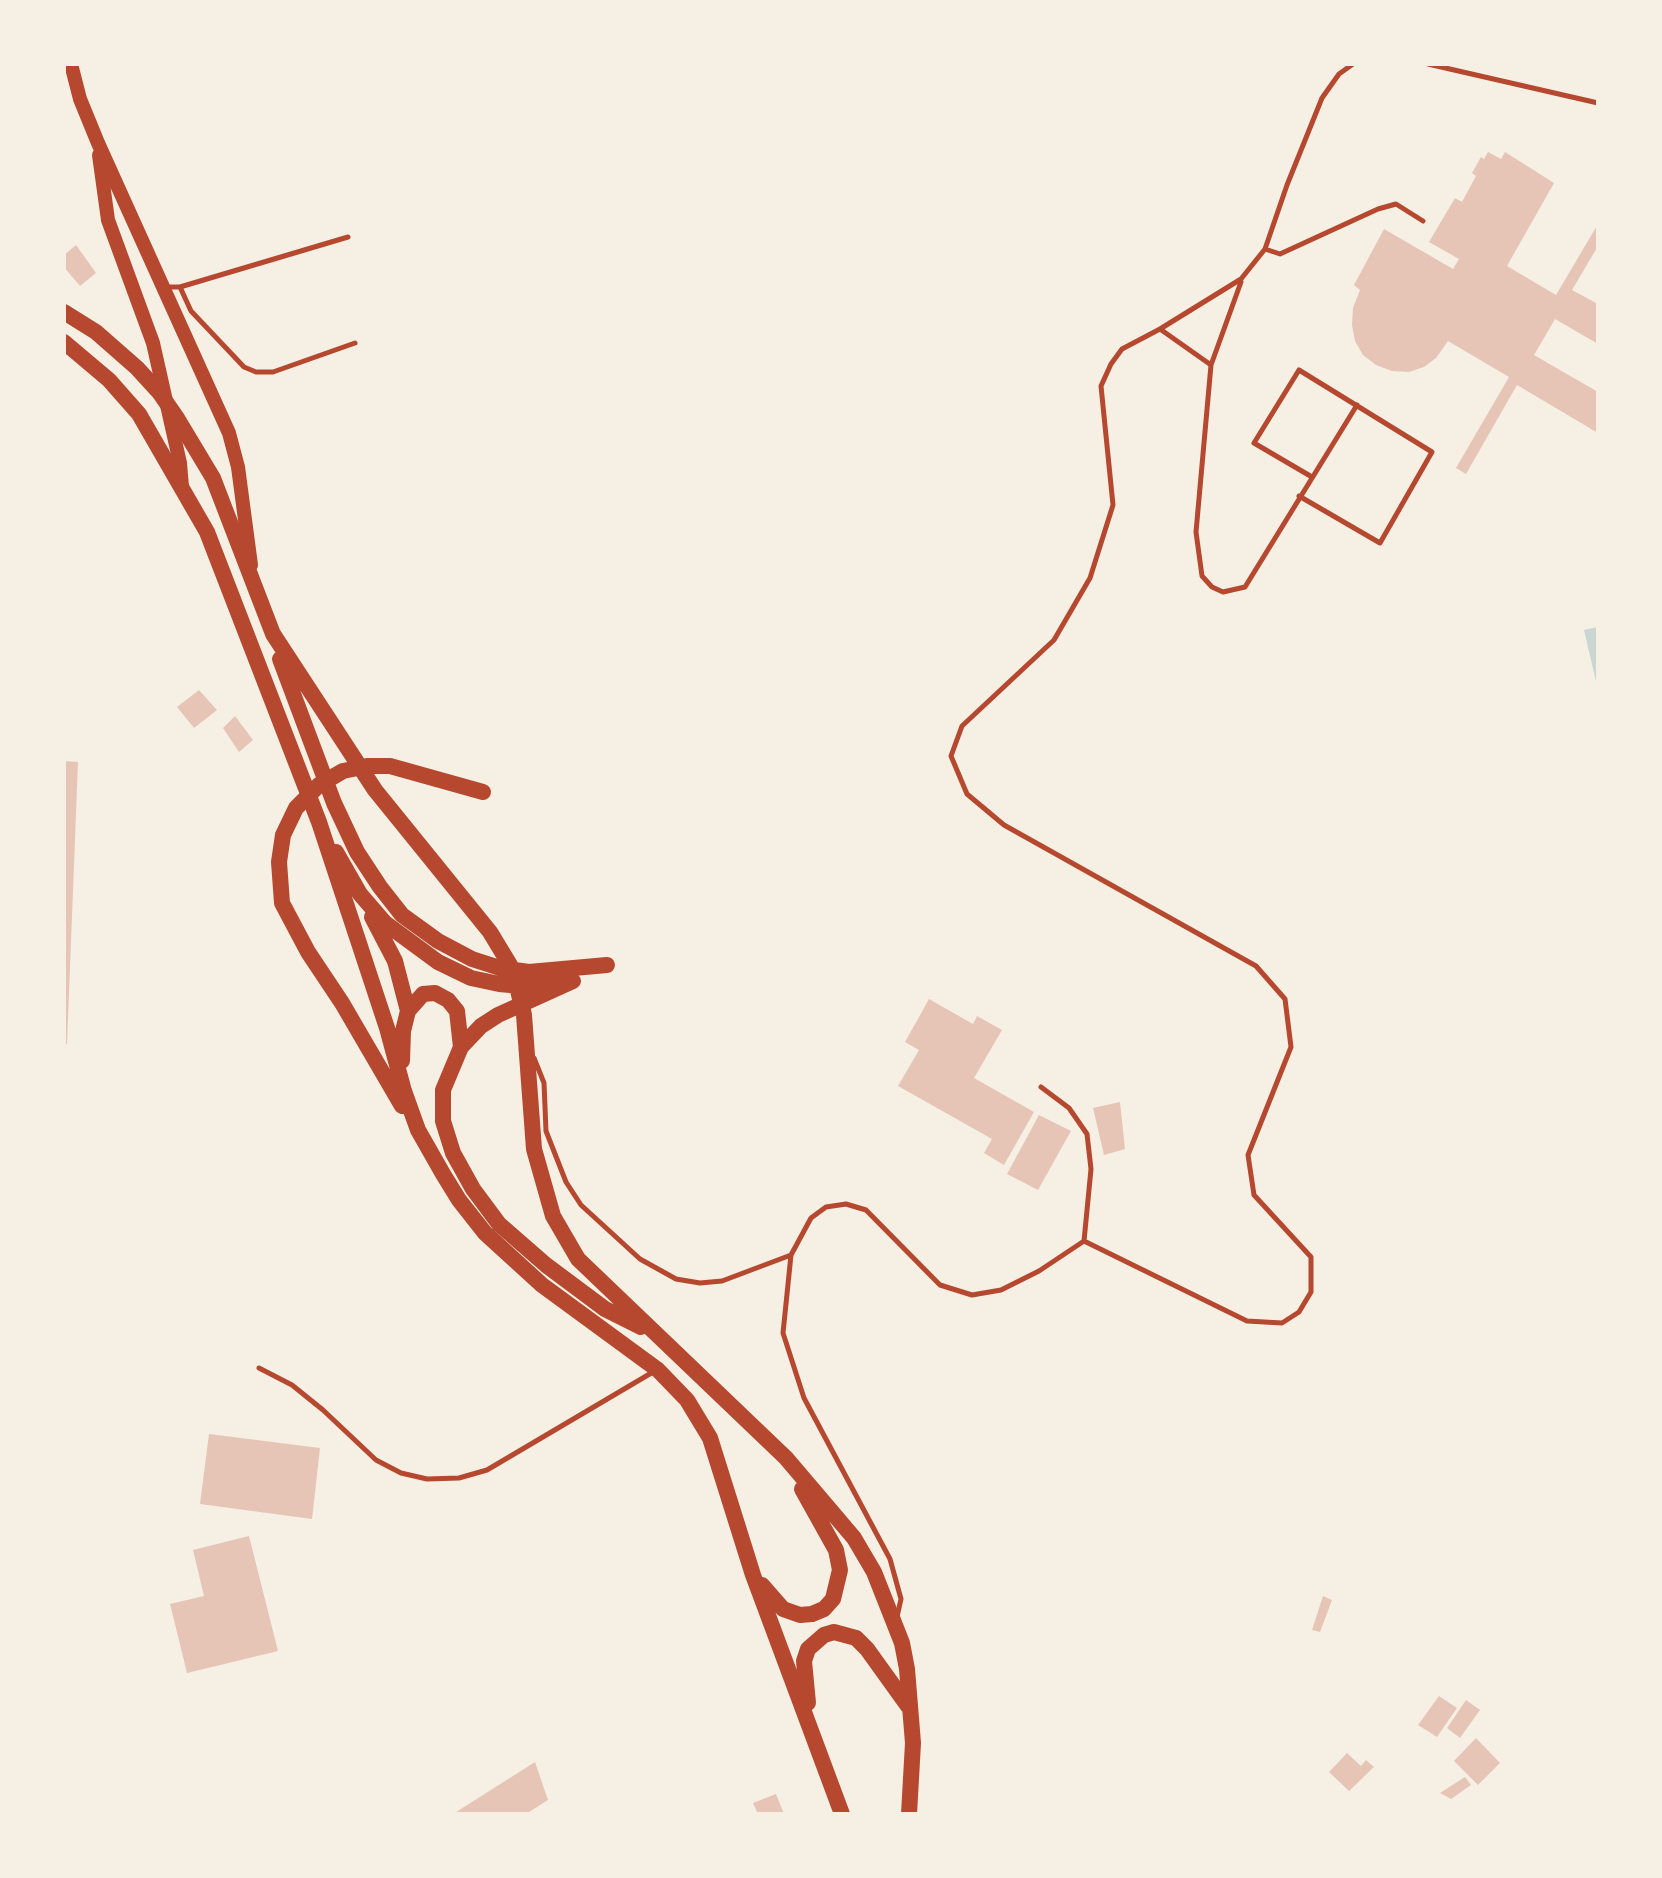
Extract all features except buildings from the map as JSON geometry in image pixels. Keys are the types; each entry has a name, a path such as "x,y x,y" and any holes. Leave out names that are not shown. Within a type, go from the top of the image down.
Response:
{"main road":[{"path":"64,312 96,332 159,392 213,478 334,803 357,852 402,915 438,941 472,959 500,968 529,972 607,965 498,1015 481,1026 461,1047 443,1090 443,1121 453,1153 473,1189 499,1224 546,1265 605,1309 657,1335"},
{"path":"64,342 109,380 139,414 207,532 319,822 418,1130"},
{"path":"273,634 375,790 490,932 513,970 524,1015 534,1149 553,1216 578,1259 786,1458 854,1538 874,1572 895,1626 907,1669 913,1743 909,1814"},
{"path":"483,792 390,766 367,766 343,771 319,785 296,808 283,835 279,862 282,903 308,952 342,1003 459,1200 485,1233 542,1285 658,1370 687,1400 710,1438 753,1575 842,1814"},
{"path":"319,822 395,961 408,1011 402,1049 404,1091"},
{"path":"360,894 385,923 411,944 471,978 533,987 573,981"},
{"path":"408,1011 423,994 435,993 448,1000 457,1011 461,1047"},
{"path":"753,1575 783,1609 800,1615 824,1609 833,1599 838,1586 840,1570 836,1550 786,1458"},
{"path":"812,1737 804,1661 808,1649 824,1635 834,1632 856,1638 909,1707"}],"street":[{"path":"71,64 80,99 98,143 229,433 238,467 254,582"},
{"path":"98,143 108,220 153,343 180,463 182,488"},
{"path":"108,220 116,208 121,207 129,212"}],"lane":[{"path":"1353,64 1339,74 1322,98 1265,249 1241,279 1211,365 1196,532 1199,565 1206,582 1223,592 1245,587 1357,405"},
{"path":"1428,64 1598,103"},
{"path":"1265,249 1280,254 1378,209 1396,204 1423,221"},
{"path":"163,287 180,287 348,237"},
{"path":"1084,1241 1247,1321 1282,1323 1299,1312 1311,1292 1311,1257 1254,1195 1248,1155 1291,1047 1285,999 1256,966 1004,825 967,794 951,756 962,726 1054,640 1090,578 1113,505 1101,386 1111,364 1122,349 1241,279"},
{"path":"180,287 191,311 244,367 256,372 273,372 355,343"},
{"path":"1160,329 1211,365"},
{"path":"1299,496 1380,543 1432,452 1299,370 1254,443 1312,477"},
{"path":"526,1040 544,1083 546,1131 566,1182 581,1205 640,1259 676,1279 700,1283 722,1281 791,1255"},
{"path":"1041,1087 1069,1108 1087,1134 1091,1169 1084,1241"},
{"path":"895,1626 901,1599 890,1559 804,1398 783,1333 791,1255 811,1218 826,1207 846,1204 866,1210 940,1285 972,1295 1001,1290 1039,1271 1084,1241"},
{"path":"259,1368 292,1385 376,1460 401,1473 427,1479 459,1478 487,1470 658,1370"}],"shaded area":[{"path":"1598,627 1598,690 1584,630"}]}
